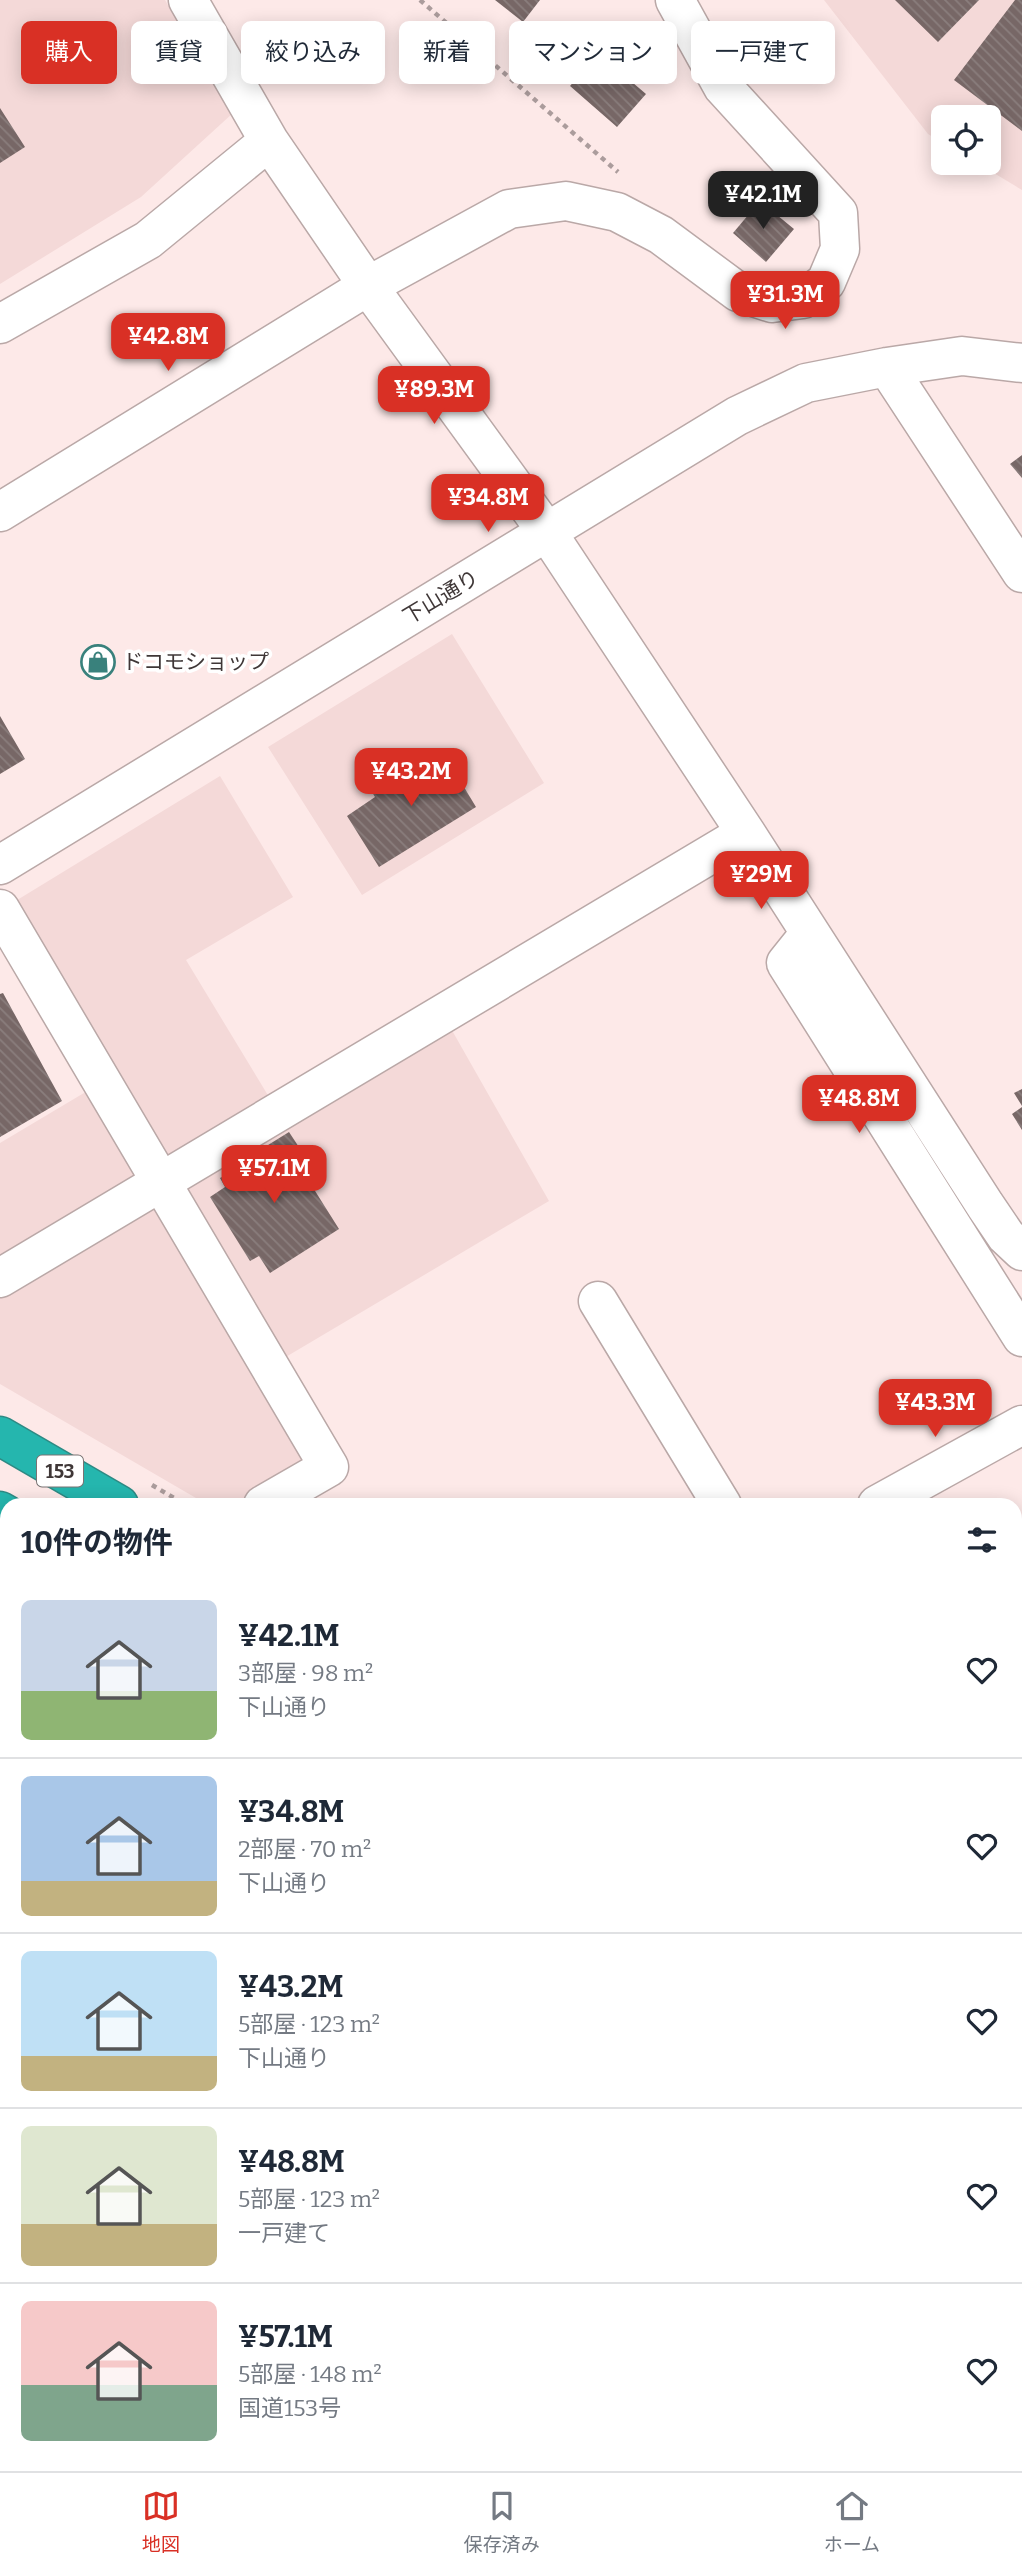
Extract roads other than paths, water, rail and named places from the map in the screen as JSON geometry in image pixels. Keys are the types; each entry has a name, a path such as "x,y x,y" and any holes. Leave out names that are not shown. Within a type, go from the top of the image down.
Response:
{"highway":[{"name":"153","path":"0,1436 107,1498"}],"street":[{"path":"188,0 269,141 368,286 547,532 746,833 985,1206 1006,1236 1022,1251"},
{"path":"0,512 368,286 509,209 566,201 617,212 661,235 738,292 772,303 803,299 826,282 840,249 838,213 723,87 675,0"},
{"path":"0,324 148,240 269,141"},
{"name":"下山通り","path":"0,865 748,410 806,383 887,368 962,356 1022,363"},
{"path":"887,368 1022,573"},
{"path":"0,1278 746,833"},
{"path":"0,909 329,1466 275,1498"},
{"path":"810,933 786,963 1022,1337"},
{"path":"598,1301 718,1498"},
{"path":"890,1498 1022,1425"}],"place":[{"name":"ドコモショップ","path":"98,662"}]}
